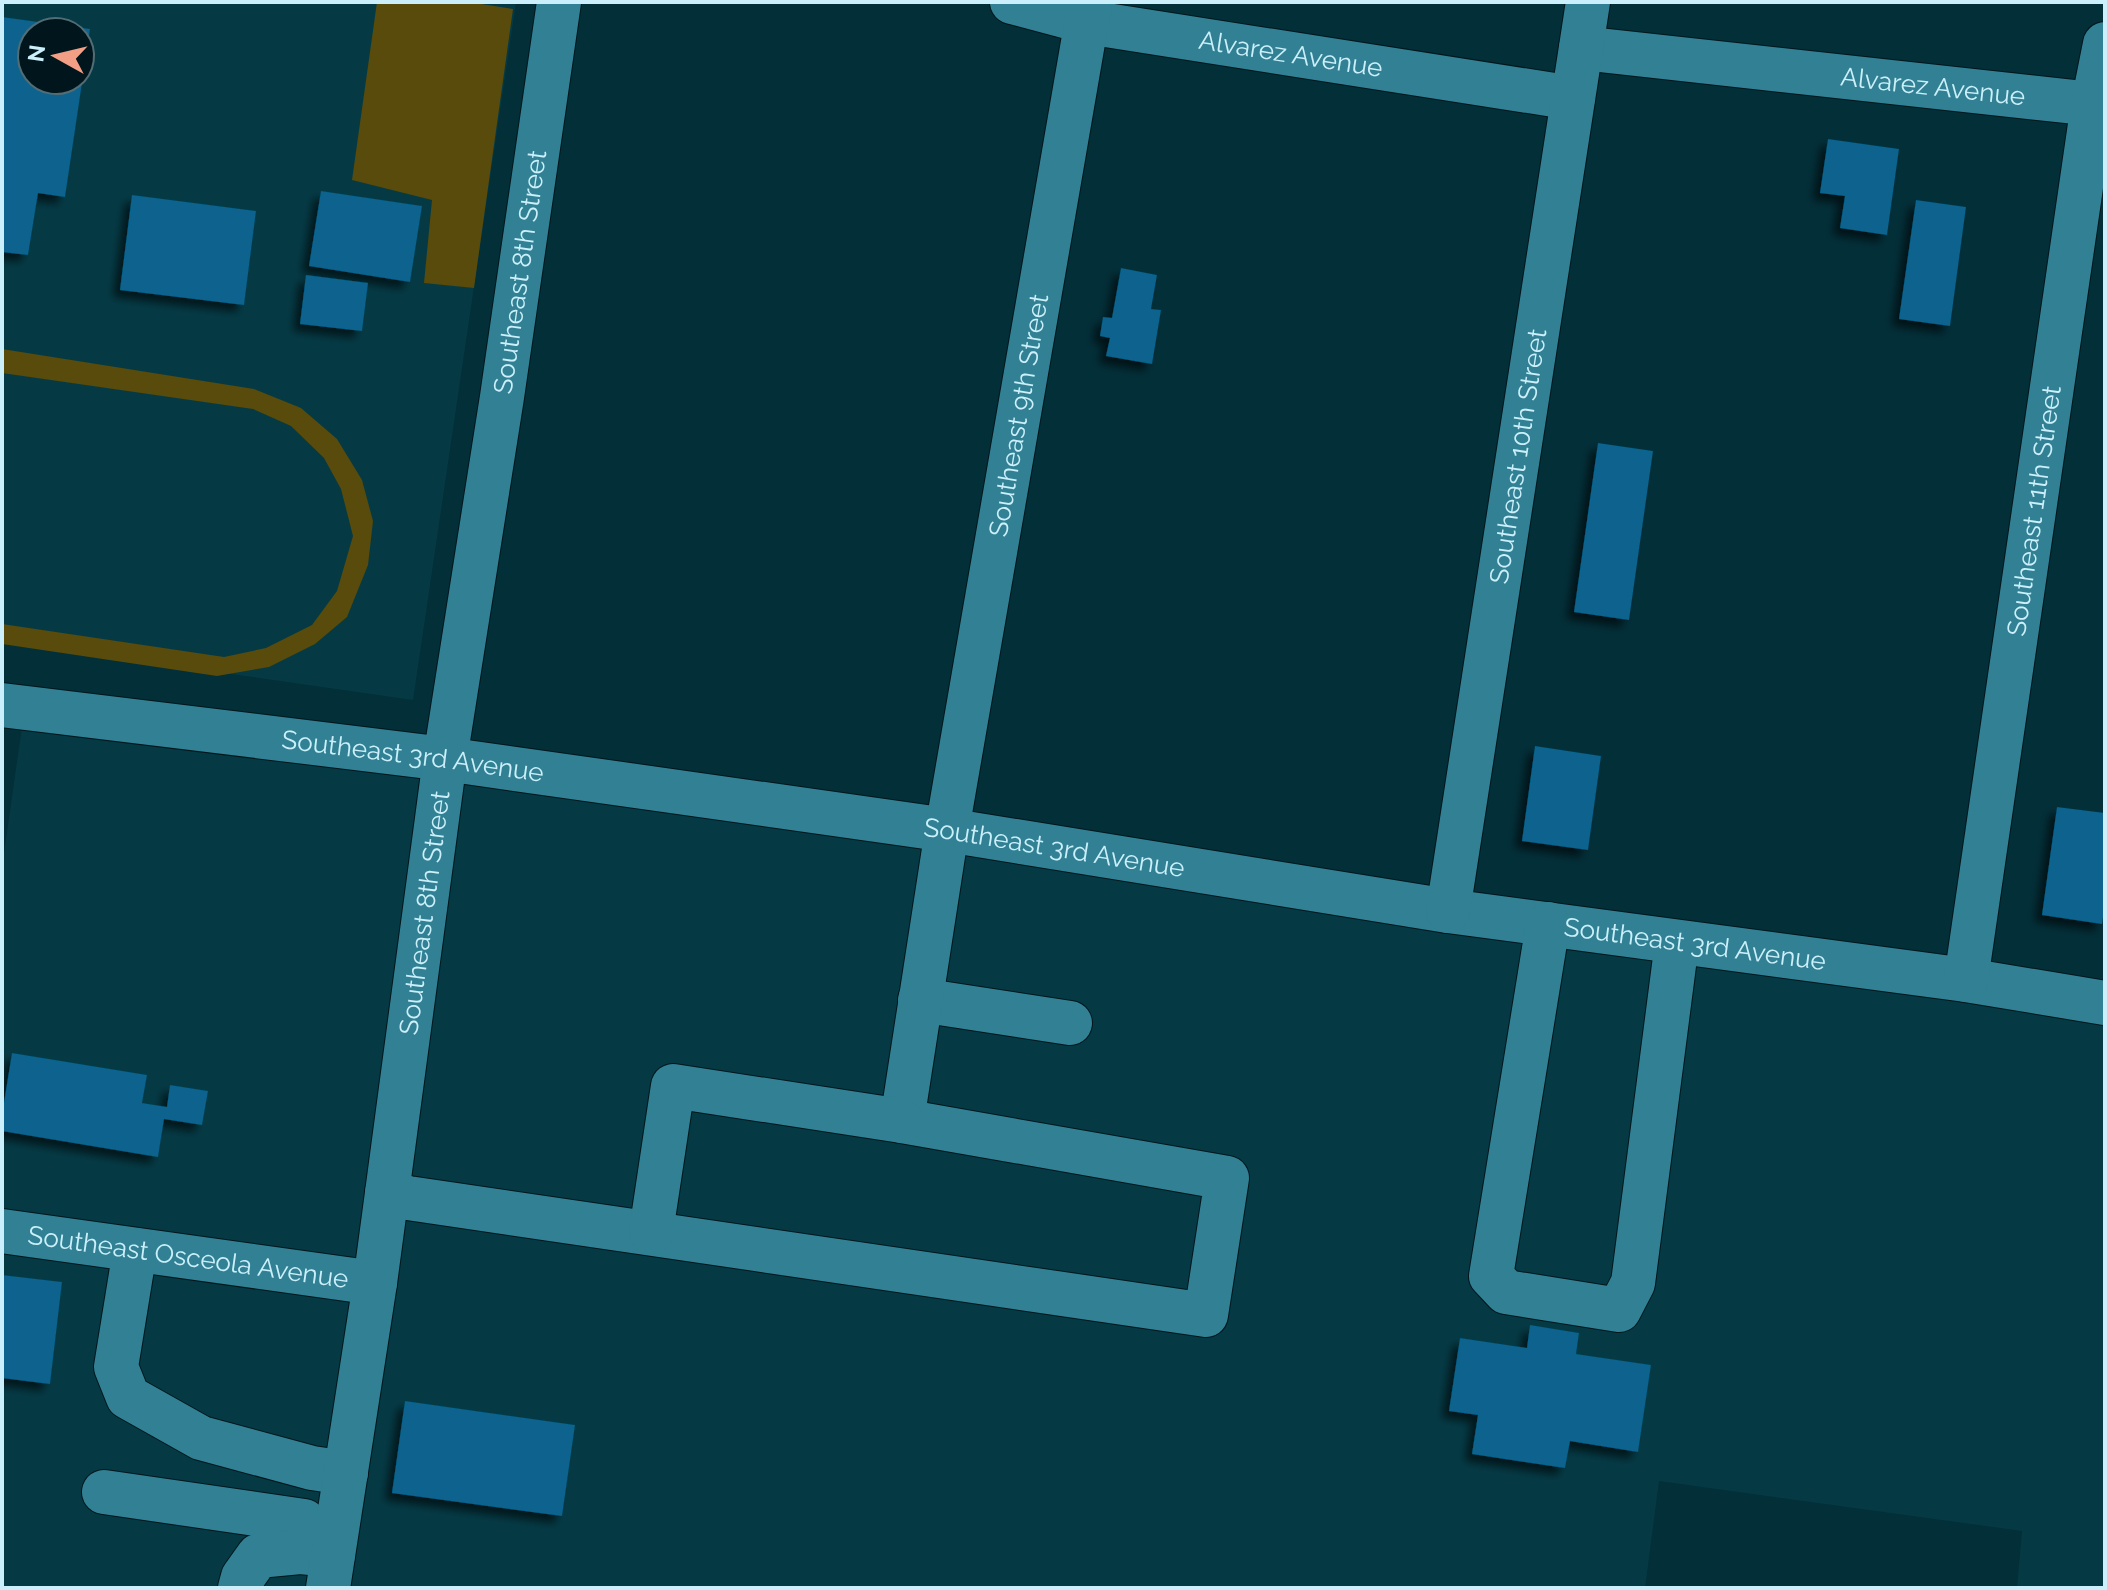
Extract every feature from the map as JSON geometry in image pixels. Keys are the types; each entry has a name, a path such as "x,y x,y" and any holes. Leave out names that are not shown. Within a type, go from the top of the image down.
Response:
{"street":[{"name":"Southeast 8th Street","path":"330,1572 375,1283 445,759 502,397 559,2"},
{"name":"Alvarez Avenue","path":"1012,2 1088,12 1573,98"},
{"name":"Southeast 10th Street","path":"1448,911 1588,2"},
{"name":"Southeast 9th Street","path":"902,1121 947,830 1088,12"},
{"name":"Southeast 11th Street","path":"1966,980 2093,104 2105,44"},
{"name":"Alvarez Avenue","path":"1581,48 2093,104"},
{"name":"Southeast 3rd Avenue","path":"2,709 445,759 947,830 1448,911 1966,980 2105,1003"},
{"path":"1548,924 1491,1276 1506,1292 1619,1310 1633,1283 1677,942"},
{"path":"920,1000 1070,1023"},
{"path":"387,1193 1206,1315 1227,1178 902,1121 673,1086 651,1232"},
{"name":"Southeast Osceola Avenue","path":"2,1231 375,1283"},
{"path":"135,1250 116,1367 128,1397 201,1438 312,1468 346,1473"},
{"path":"104,1492 304,1521"},
{"path":"240,1588 243,1577 258,1556 300,1552 330,1572"}],"shaded area":[{"path":"2,2 516,2 413,700 2,641"},
{"path":"377,2 469,2 513,9 474,288 424,283 432,200 352,180"},
{"path":"2,349 254,389 301,408 337,439 362,480 373,521 368,565 347,617 315,644 269,667 217,676 2,644 2,624 224,657 266,648 312,625 337,591 353,536 341,489 324,458 291,426 253,409 2,373"},
{"path":"22,727 420,775 356,1262 2,1212 2,867"},
{"path":"464,781 1963,999 2105,1023 2105,1588 2017,1588 2022,1531 1659,1481 1645,1588 350,1588 394,1305"},
{"path":"2,1250 351,1299 306,1588 2,1588"}],"building":[{"path":"2,17 16,19 16,96 80,96 65,197 38,193 28,255 2,252"},
{"path":"1828,139 1899,149 1887,235 1840,228 1845,196 1820,193"},
{"path":"321,191 422,206 410,282 309,266"},
{"path":"132,195 256,211 244,305 120,290"},
{"path":"1916,200 1966,207 1950,326 1899,319"},
{"path":"1121,268 1157,275 1151,309 1161,310 1152,364 1106,356 1110,338 1100,336 1103,317 1112,318"},
{"path":"306,275 368,283 362,331 300,324"},
{"path":"1598,443 1653,451 1629,620 1574,612"},
{"path":"1535,746 1601,756 1588,850 1522,841"},
{"path":"2057,807 2105,813 2105,905 2102,924 2042,915"},
{"path":"12,1053 147,1075 142,1103 167,1107 170,1085 208,1091 202,1125 164,1119 158,1157 2,1131"},
{"path":"2,1275 62,1282 50,1384 2,1378"},
{"path":"1530,1325 1579,1333 1576,1354 1651,1365 1638,1452 1570,1441 1565,1468 1472,1454 1478,1415 1449,1411 1460,1338 1527,1348"},
{"path":"405,1401 575,1425 562,1516 392,1493"}]}
